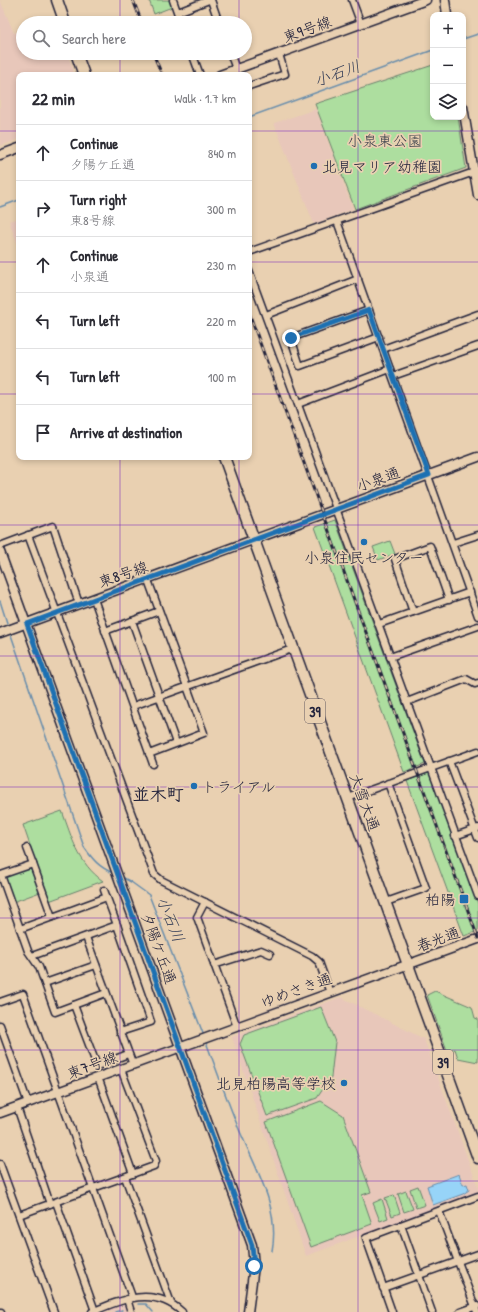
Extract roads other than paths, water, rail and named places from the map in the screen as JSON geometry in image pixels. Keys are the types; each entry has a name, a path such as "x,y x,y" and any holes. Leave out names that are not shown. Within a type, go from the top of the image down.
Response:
{"highway":[{"path":"57,0 63,16"},
{"path":"79,60 83,72"},
{"name":"大雪大通","path":"225,460 292,649 348,798 478,1158"}],"street":[{"path":"173,0 179,16"},
{"path":"178,12 210,0 217,16"},
{"path":"352,0 361,24"},
{"name":"東9号線","path":"229,72 426,0"},
{"path":"445,0 447,12"},
{"path":"252,85 286,74 279,54"},
{"path":"195,60 199,72"},
{"path":"233,60 236,69"},
{"path":"465,120 478,195"},
{"path":"0,155 16,149"},
{"path":"252,251 474,172"},
{"path":"337,221 429,475 478,616"},
{"path":"252,279 478,896"},
{"path":"266,315 358,279"},
{"path":"369,310 291,338 300,366 379,337"},
{"path":"383,348 478,314"},
{"path":"392,376 478,346"},
{"path":"298,404 390,369"},
{"name":"小泉通","path":"254,540 478,458"},
{"path":"0,546 28,534 53,526 79,604"},
{"path":"28,534 150,867 154,874 161,880 312,956 319,962 330,992"},
{"path":"453,543 478,536"},
{"name":"東8号線","path":"0,633 254,540"},
{"path":"413,612 395,559 430,546 449,600"},
{"name":"夕陽ケ丘通","path":"0,552 252,1245 254,1266 248,1312"},
{"path":"148,580 186,688 204,733 149,754"},
{"path":"379,624 470,592"},
{"path":"94,599 153,764"},
{"path":"105,631 159,611"},
{"path":"132,621 176,743"},
{"path":"390,657 478,626"},
{"path":"133,706 292,649"},
{"path":"407,702 466,679 475,684 478,683"},
{"path":"348,798 478,751"},
{"path":"449,761 476,828 478,838"},
{"path":"386,902 426,888 388,783"},
{"path":"456,836 476,828"},
{"path":"27,848 52,917"},
{"path":"33,864 1,875 20,929 32,956 39,967 55,1012 106,993"},
{"path":"471,876 478,874"},
{"path":"104,890 151,1022 120,1032"},
{"path":"20,929 107,897"},
{"path":"205,902 197,917 237,1027"},
{"path":"32,956 117,925"},
{"path":"86,937 132,1064"},
{"name":"春光通","path":"408,965 478,939"},
{"path":"214,965 261,950 270,954"},
{"path":"45,984 96,965"},
{"name":"ゆめさき通","path":"194,1043 330,992 408,965"},
{"path":"0,1002 23,994 92,1189 129,1298 131,1312"},
{"path":"74,1005 97,1066 128,1054"},
{"path":"0,1025 28,1103"},
{"name":"東7号線","path":"0,1112 194,1043"},
{"path":"19,1216 154,1166 156,1161 121,1069"},
{"path":"98,1078 133,1174"},
{"path":"17,1107 93,1311 129,1298 146,1296 171,1303 182,1312"},
{"path":"0,1164 54,1312"},
{"path":"125,1177 171,1303"},
{"path":"392,1312 366,1238 478,1196"},
{"path":"439,1211 477,1308 460,1312"},
{"path":"401,1225 432,1312"},
{"path":"383,1288 478,1254"}],"water":[{"path":"459,1174 463,1185 467,1184 469,1190 463,1194 433,1205 427,1186"}],"waterway":[{"name":"小石川","path":"466,38 478,34"},
{"name":"小石川","path":"252,116 430,51"},
{"name":"小石川","path":"0,207 16,201"},
{"name":"小石川","path":"0,601 8,626"},
{"name":"小石川","path":"10,632 84,847 97,863 113,873"},
{"name":"小石川","path":"122,877 149,895 204,1036"},
{"name":"小石川","path":"206,1042 232,1112 257,1169 269,1201 274,1234 272,1251"},
{"path":"138,1304 146,1304 153,1312"},
{"path":"115,1312 122,1310"}],"railway":[{"path":"133,0 139,16"},
{"path":"156,60 161,72"},
{"path":"252,321 478,938"}],"place":[{"name":"北見マリア幼稚園","path":"314,166"},
{"name":"小泉住民センター","path":"364,542"},
{"name":"トライアル","path":"194,786"},
{"name":"柏陽","path":"464,899"},
{"name":"北見柏陽高等学校","path":"344,1083"}],"district":[{"name":"並木町","path":"158,793"}],"park label":[{"name":"小泉東公園","path":"385,140"}]}
